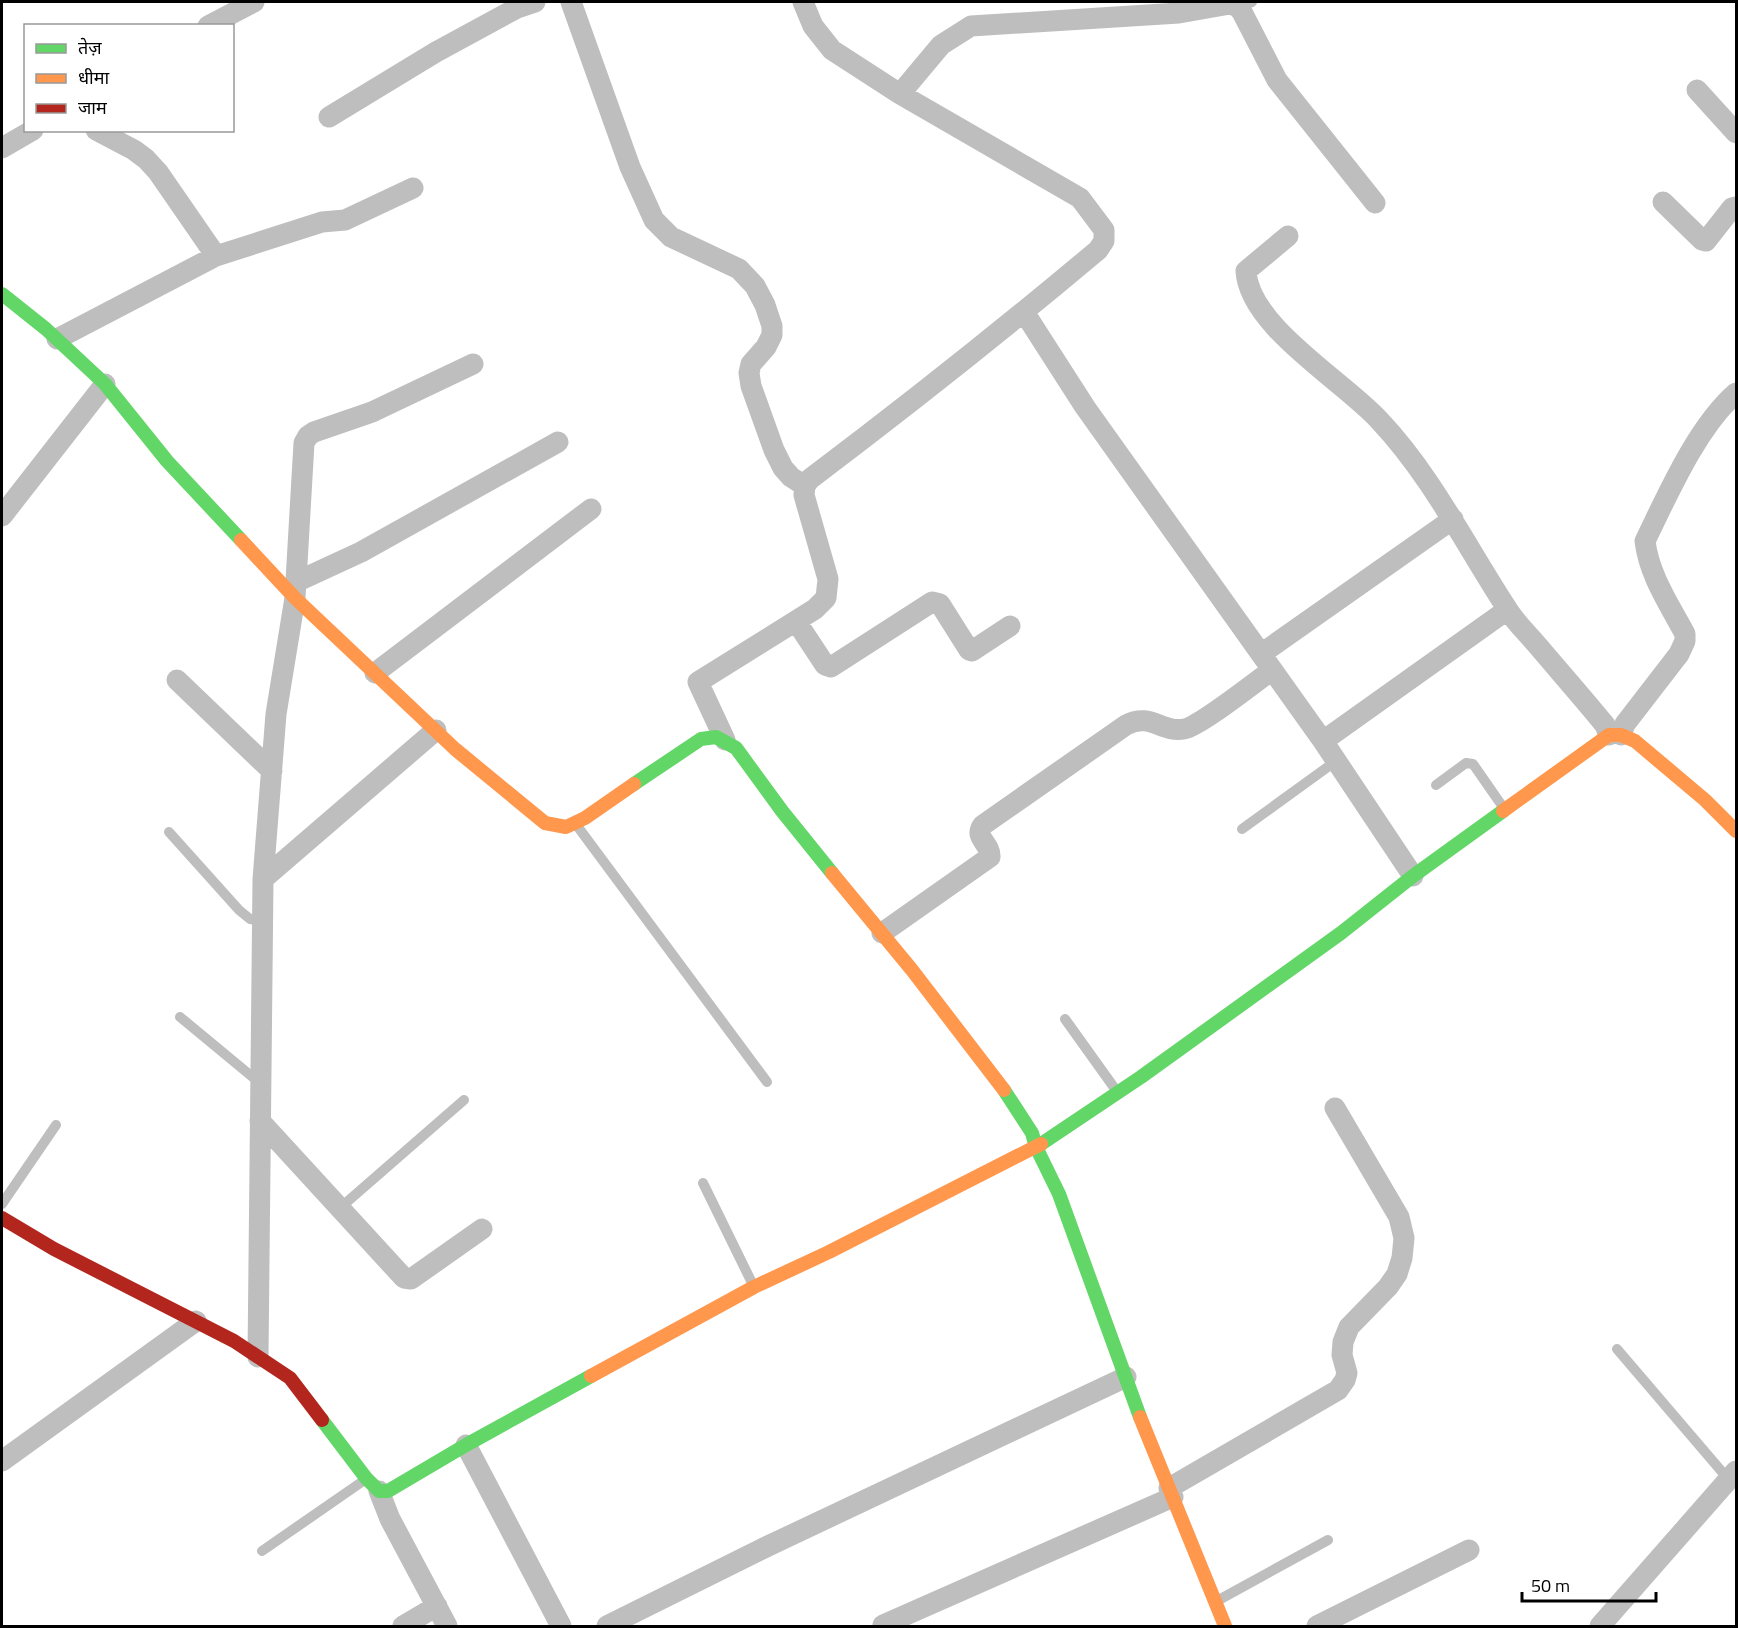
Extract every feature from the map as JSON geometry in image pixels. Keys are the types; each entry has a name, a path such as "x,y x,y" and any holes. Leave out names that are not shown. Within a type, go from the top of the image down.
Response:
{"street":[{"path":"204,24 223,2"},
{"path":"212,24 254,2"},
{"path":"329,117 436,52 517,8 535,2"},
{"path":"571,2 630,167 654,220 671,237 739,269 755,286 765,305 772,326 772,335 766,347 752,363 749,373 751,386 774,450 783,468 791,477 805,486"},
{"path":"725,740 698,682 815,609 826,598 828,579 804,495 805,486 810,479 939,381 1098,250 1104,241 1104,230 1080,198 900,94 832,50 813,26 804,2"},
{"path":"900,94 941,45 971,26 1179,13 1230,4 1245,4 1242,12 1277,80 1375,203"},
{"path":"1697,90 1737,133"},
{"path":"2,148 30,132"},
{"path":"100,132 146,159 158,172 216,256"},
{"path":"57,339 216,256 322,222 345,220 413,188"},
{"path":"1663,202 1702,240 1706,241 1732,208 1737,207"},
{"path":"1288,236 1246,271 1247,281 1256,305 1278,331 1378,418 1415,464 1453,519 1507,610 1605,725 1615,735 1635,741 1734,826"},
{"path":"2,294 57,339 105,384 166,461 375,673 455,749 545,823 566,827 585,818 701,739 716,737 736,748 782,811 882,933 1014,1103 1032,1133 1036,1147 1059,1194 1126,1377 1225,1626"},
{"path":"1024,312 1085,407 1323,741 1413,876"},
{"path":"258,1357 263,879 276,714 295,590 302,451 308,436 314,432 372,412 473,364"},
{"path":"2,516 105,384"},
{"path":"372,1485 388,1491 466,1445 754,1287 829,1252 1036,1147 1118,1093 1341,933 1413,876 1615,735 1679,654 1684,641 1685,634 1652,573 1645,541 1692,450 1716,415 1737,393"},
{"path":"295,590 558,442"},
{"path":"375,673 591,509"},
{"path":"882,933 990,857 991,851 979,835 979,830 983,825 1136,720 1146,720 1177,730 1193,726 1266,662 1453,519"},
{"path":"796,621 825,665 831,667 932,602 940,604 969,650 972,651 1010,626"},
{"path":"1323,741 1507,610"},
{"path":"177,680 272,771"},
{"path":"263,879 435,730"},
{"path":"883,1625 1171,1492 1338,1390 1347,1373 1342,1355 1343,1342 1349,1327 1388,1287 1397,1274 1402,1258 1404,1238 1399,1217 1335,1108"},
{"path":"260,1121 408,1280 482,1228"},
{"path":"2,1218 54,1249 234,1341 290,1378 372,1485 447,1626"},
{"path":"2,1461 196,1321"},
{"path":"607,1626 768,1546 1126,1377"},
{"path":"466,1445 561,1626"},
{"path":"1600,1626 1733,1476"},
{"path":"1317,1626 1469,1550"},
{"path":"403,1626 437,1606"}],"lane":[{"path":"1242,829 1336,761"},
{"path":"1436,785 1470,762 1505,810"},
{"path":"575,823 767,1082"},
{"path":"169,832 239,910 250,919 262,921"},
{"path":"180,1017 261,1084"},
{"path":"1065,1019 1118,1093"},
{"path":"340,1208 464,1100"},
{"path":"2,1204 56,1125"},
{"path":"703,1183 754,1287"},
{"path":"1617,1349 1733,1476"},
{"path":"262,1551 372,1485"},
{"path":"1215,1602 1328,1540"}],"traffic: fast":[{"path":"2,294 46,329 105,384 167,461 241,540"},
{"path":"634,784 701,739 716,737 736,748 782,811 832,873"},
{"path":"1041,1144 1141,1077 1341,933 1413,876 1503,811"},
{"path":"1004,1090 1032,1133 1036,1147 1059,1194 1140,1417"},
{"path":"322,1420 366,1478 379,1491 388,1491 591,1376"}],"traffic: slow":[{"path":"241,540 295,598 455,749 545,823 566,827 585,818 634,784"},
{"path":"1503,811 1609,735 1621,735 1635,741 1705,800 1736,831"},
{"path":"832,873 912,970 1004,1090"},
{"path":"591,1376 754,1287 829,1252 1041,1144"},
{"path":"1140,1417 1225,1626"}],"traffic: jam":[{"path":"2,1218 54,1249 234,1341 290,1378 322,1420"}]}
